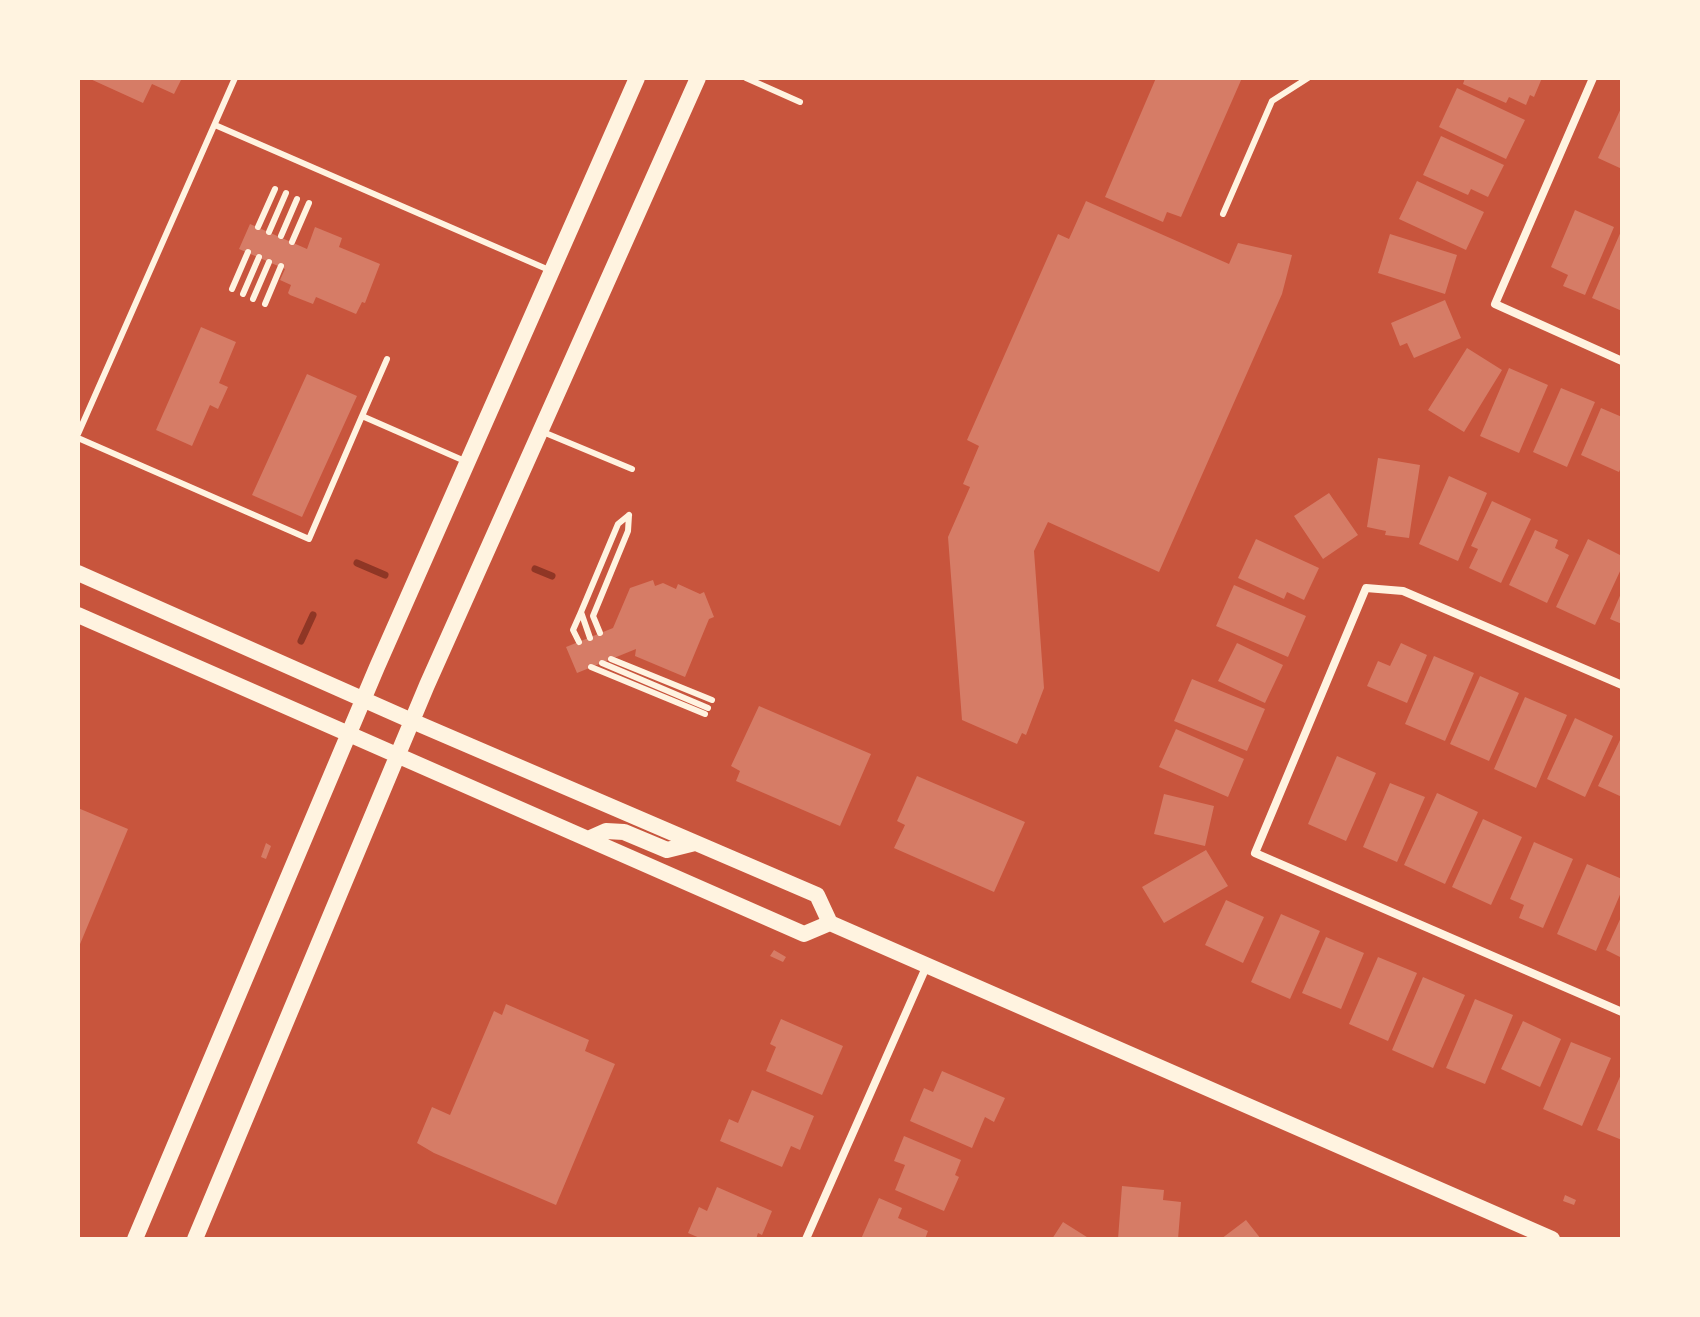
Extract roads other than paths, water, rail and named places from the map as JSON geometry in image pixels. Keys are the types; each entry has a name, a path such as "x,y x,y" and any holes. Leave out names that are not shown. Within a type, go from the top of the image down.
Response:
{"main road":[{"path":"135,1239 360,706 637,78"},
{"path":"195,1239 409,727 698,78"},
{"path":"78,573 360,706 817,895 830,923 1552,1239"},
{"path":"78,615 804,934 830,923"},
{"path":"588,839 606,831 624,832 667,850 695,843"}],"street":[{"path":"1593,78 1495,304 1622,361"},
{"path":"1622,685 1403,591 1366,588 1255,853 1622,1012"},
{"path":"806,1239 927,965"}],"lane":[{"path":"235,78 78,436 309,539 387,359"},
{"path":"746,78 800,102"},
{"path":"1223,214 1272,101 1308,78"},
{"path":"215,125 551,271"},
{"path":"258,227 275,189"},
{"path":"269,232 286,193"},
{"path":"281,236 297,199"},
{"path":"292,242 309,203"},
{"path":"232,289 248,252"},
{"path":"243,294 259,257"},
{"path":"253,299 269,262"},
{"path":"265,304 281,266"},
{"path":"362,416 467,462"},
{"path":"541,431 632,469"},
{"path":"579,642 573,630 618,524 629,515 628,531 593,616 600,633"},
{"path":"581,612 590,638"},
{"path":"611,659 712,700"},
{"path":"591,667 706,711 602,663"}],"waterway":[{"path":"357,563 385,575"},
{"path":"535,569 552,576"},
{"path":"301,641 313,615"}]}
